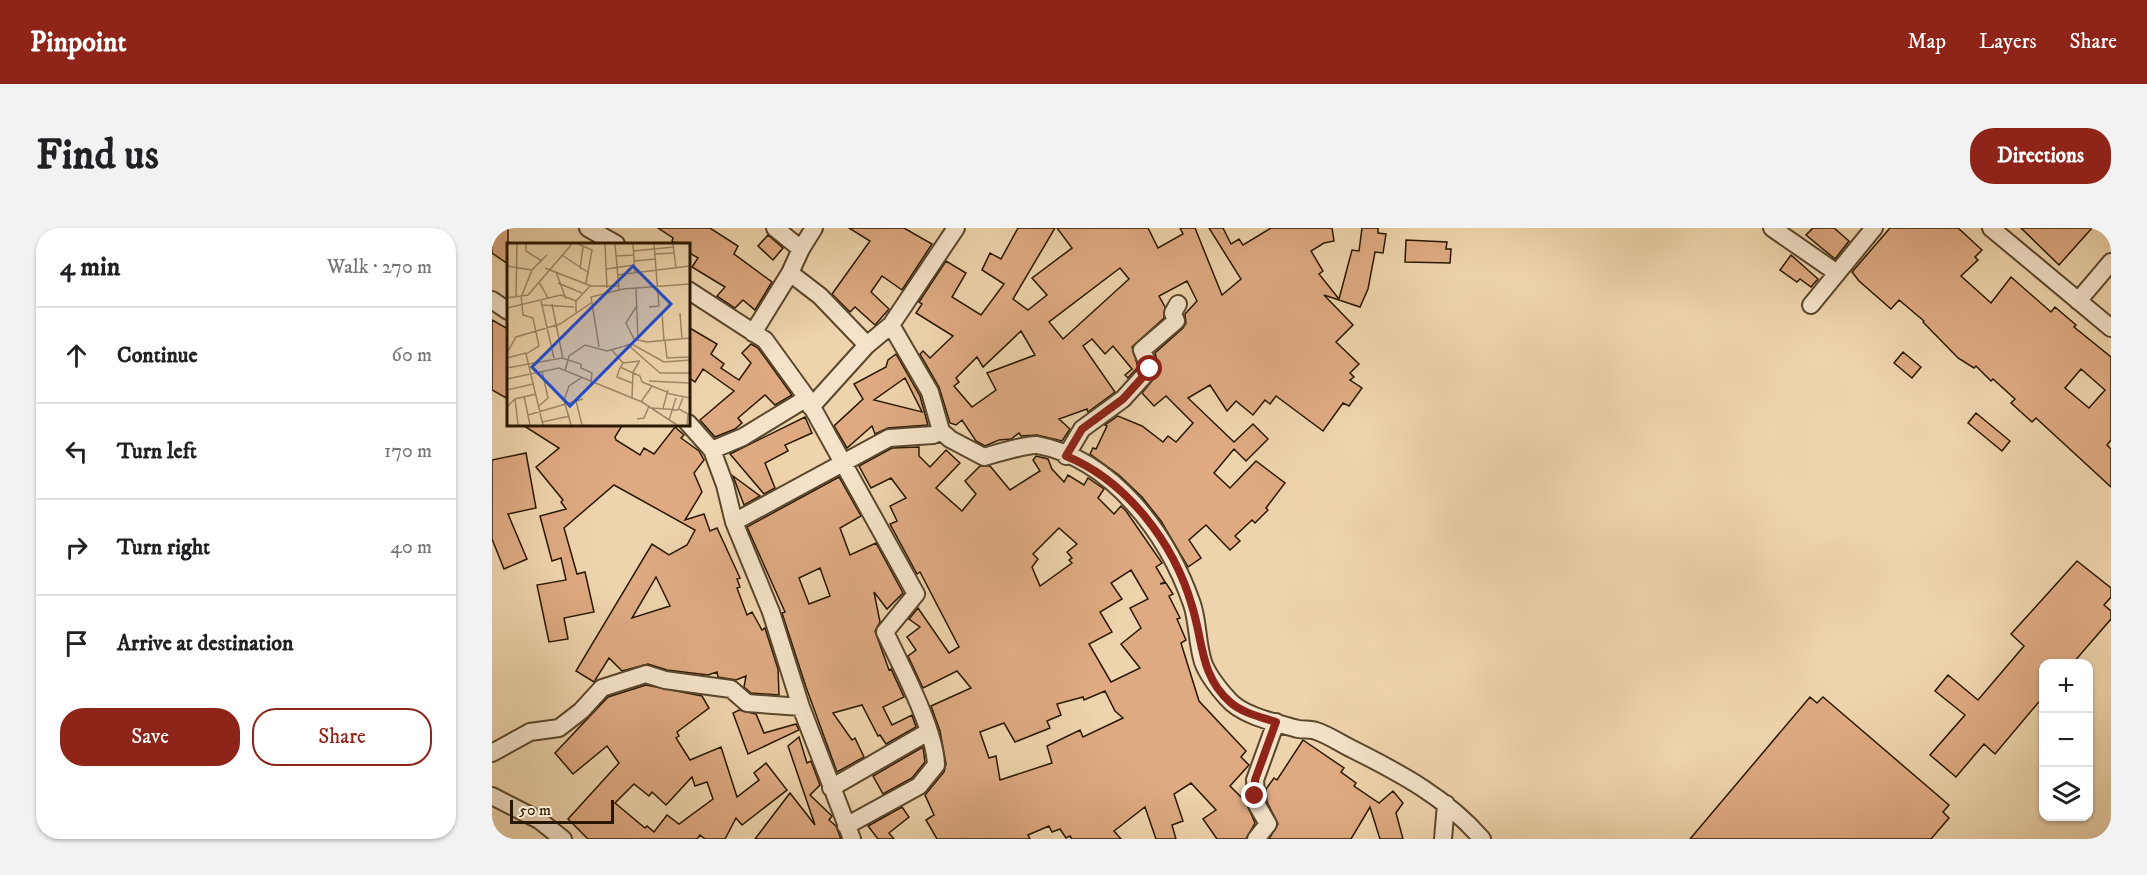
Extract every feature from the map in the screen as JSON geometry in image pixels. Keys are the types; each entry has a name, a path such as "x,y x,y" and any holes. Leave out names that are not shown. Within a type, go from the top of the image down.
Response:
{"street":[{"path":"588,228 614,243"},
{"path":"775,228 801,249"},
{"path":"753,333 790,273 814,228"},
{"path":"712,450 743,437 809,402 867,345 891,325 956,228"},
{"path":"1772,228 1837,273"},
{"path":"1811,304 1874,228"},
{"path":"1991,228 2111,327"},
{"path":"2079,301 2111,262"},
{"path":"790,273 820,296 867,345"},
{"path":"690,291 765,340 809,402 841,462 879,523 916,594 885,632 928,732 936,765 919,786 849,832 801,707 771,612 734,522 725,485 712,450 690,425"},
{"path":"492,300 507,310"},
{"path":"1066,456 1082,429 1123,399 1150,369 1142,350 1176,321 1173,313 1178,304"},
{"path":"891,325 930,392 940,431 950,439 984,457 1035,444 1098,471 1139,510 1159,536 1192,605 1203,662 1213,681 1230,702 1254,715 1301,729 1314,730 1382,764 1446,804 1482,839"},
{"path":"734,522 889,438 933,435 940,431"},
{"path":"492,753 530,732 560,728 581,711 602,688 646,674 665,680 731,689 747,703 801,707"},
{"path":"1256,839 1268,824 1257,805 1255,780 1276,722"},
{"path":"831,788 928,732"},
{"path":"492,796 540,820 563,839"},
{"path":"1443,839 1446,804"}],"building":[{"path":"492,228 508,228 507,263 492,253"},
{"path":"658,228 710,228 738,246 734,254 772,282 755,310 743,300 735,308 717,296 725,287 692,267 698,258 690,253 690,243 675,243 672,241 673,238"},
{"path":"849,228 904,228 932,244 902,290 882,276 871,292 889,309 875,325 855,307 850,312 832,294 870,241"},
{"path":"1018,228 1055,228 1013,299 1028,310 1047,295 1032,278 1072,248 1057,228 1148,228 1158,248 1183,234 1180,228 1195,228 1222,295 1241,279 1209,228 1223,228 1231,244 1239,239 1243,245 1271,228 1332,228 1334,241 1324,243 1311,251 1323,271 1319,274 1339,299 1352,250 1359,251 1362,228 1378,228 1378,233 1386,234 1383,253 1375,252 1368,289 1360,307 1324,295 1353,325 1336,342 1359,364 1350,373 1354,377 1350,380 1362,388 1349,406 1343,403 1323,431 1276,396 1270,404 1265,400 1253,415 1236,401 1227,411 1210,385 1188,398 1234,442 1253,424 1268,439 1246,461 1234,449 1214,473 1230,488 1256,461 1285,483 1266,508 1268,510 1255,523 1252,520 1235,536 1240,541 1230,550 1206,525 1189,540 1201,558 1188,567 1161,521 1142,497 1119,475 1090,454 1093,448 1096,449 1107,426 1105,425 1118,416 1142,426 1163,442 1168,436 1176,442 1193,423 1166,396 1154,406 1142,393 1160,371 1155,353 1183,328 1186,323 1185,314 1197,301 1187,281 1159,296 1165,307 1164,318 1132,347 1138,367 1128,378 1125,375 1132,369 1113,346 1105,354 1092,339 1083,346 1115,392 1088,412 1087,409 1059,419 1070,429 1062,441 1037,435 1021,436 1019,433 1011,439 999,440 985,446 976,441 962,420 956,425 950,423 939,387 920,354 923,351 930,358 953,336 916,313 922,304 919,302 946,261 966,273 952,297 981,315 1004,284 982,270 990,253 1001,259","holes":["1120,268 1129,279 1063,339 1049,322","1021,331 1035,355 987,373 996,390 972,407 954,386 959,382 956,378 977,357 983,367"]},
{"path":"1813,228 1834,228 1849,241 1835,259 1806,235"},
{"path":"1890,228 1958,228 1982,250 1975,257 1978,260 1961,276 1991,303 2011,277 2051,312 2055,307 2076,325 2074,327 2111,357 2111,440 2107,445 2111,449 2111,487 2036,418 2032,422 2011,403 2015,399 1993,379 1991,381 1976,366 1974,368 1958,358 1924,321 1899,300 1891,309 1852,272","holes":["2081,369 2105,390 2089,408 2065,388"]},
{"path":"2021,228 2092,228 2059,265"},
{"path":"768,235 783,248 773,260 758,246"},
{"path":"1406,240 1447,242 1446,249 1451,249 1450,263 1405,262"},
{"path":"1791,255 1818,279 1811,287 1800,279 1797,282 1780,270"},
{"path":"492,320 507,328 507,398 492,390"},
{"path":"690,328 717,344 711,354 724,364 721,368 739,380 751,363 742,353 751,344 758,348 792,395 775,405 765,395 738,418 742,423 735,429 715,437 700,420 734,391 703,369 695,382 690,378"},
{"path":"1903,352 1921,367 1912,378 1894,363"},
{"path":"896,354 920,396 928,425 888,428 875,434 872,426 847,448 834,426 863,399 854,384 886,367 888,360","holes":["905,378 922,412 874,400"]},
{"path":"1976,413 2010,441 2002,451 1968,423"},
{"path":"805,417 812,433 785,445 788,451 765,463 775,488 764,494 730,454"},
{"path":"524,426 622,426 615,437 616,440 640,455 644,448 654,454 675,427 684,435 681,438 699,451 704,460 694,473 702,492 685,520 704,514 710,531 717,528 740,578 737,579 740,587 737,588 747,615 752,612 762,630 765,628 778,669 779,695 751,693 744,687 746,676 736,680 718,677 717,672 708,675 667,670 648,664 622,671 609,658 594,682 576,671 652,544 669,555 687,545 695,530 614,485 564,528 577,574 585,572 594,612 564,618 568,639 549,642 537,585 566,580 561,558 552,561 540,516 566,509 561,502 563,500 536,467 559,448","holes":["656,577 670,606 632,618"]},
{"path":"919,447 919,456 930,467 946,450 960,463 936,488 962,511 976,494 965,481 980,466 990,466 1010,490 1040,471 1033,460 1036,456 1048,459 1052,469 1064,482 1068,475 1084,485 1088,478 1104,489 1098,498 1114,514 1121,506 1126,511 1162,563 1156,567 1165,582 1160,584 1166,583 1173,594 1169,596 1180,618 1177,619 1186,640 1181,643 1199,701 1246,751 1241,757 1249,765 1230,786 1246,802 1255,823 1246,839 1217,839 1203,819 1216,810 1191,783 1174,794 1183,821 1172,825 1176,839 1156,839 1145,807 1114,831 1121,839 1072,839 1070,836 1066,838 1060,829 1052,832 1049,826 1028,835 1030,839 937,839 926,820 934,815 925,795 944,772 946,764 940,731 931,706 971,688 957,671 923,688 908,656 916,650 907,637 920,627 909,619 918,608 949,653 959,647 920,572 917,574 890,524 897,521 890,506 906,498 891,478 871,488 859,466 892,448","holes":["1059,528 1077,544 1067,552 1072,558 1069,560 1072,563 1040,586 1032,567 1038,559 1033,554","1131,570 1148,599 1130,608 1141,628 1121,644 1140,668 1111,682 1089,644 1112,632 1100,612 1122,599 1111,583","1105,691 1115,711 1123,718 1083,737 1080,730 1047,746 1052,763 1000,780 996,756 989,758 980,732 1004,723 1015,742 1050,728 1047,721 1061,715 1057,704 1083,697 1084,700"]},
{"path":"526,453 536,508 508,514 527,559 504,569 492,539 492,460"},
{"path":"733,476 760,496 744,505"},
{"path":"839,477 861,516 840,528 850,555 876,543 903,593 887,609 874,592 880,622 875,631 889,670 891,669 904,697 883,707 892,725 912,715 916,727 886,744 880,735 878,736 862,705 833,713 852,740 855,738 864,757 837,772 806,687 782,613 785,612 747,527","holes":["820,568 830,596 809,604 799,578"]},
{"path":"2077,561 2111,588 2111,597 2104,605 2111,611 2111,619 2076,659 2039,659 2039,702 1995,754 1984,744 1956,777 1930,755 1965,715 1935,691 1948,675 1978,700 2024,646 2011,634"},
{"path":"646,685 702,696 709,708 677,732 679,736 676,738 690,760 721,747 737,797 759,780 754,773 766,763 787,790 742,825 736,818 725,839 705,839 700,835 697,839 588,839 568,819 619,763 607,746 573,774 555,753 608,697","holes":["692,777 695,786 707,782 713,799 679,824 667,815 654,832 647,826 645,828 615,803 634,784 649,796 652,792 666,805"]},
{"path":"1810,697 1817,703 1823,697 1949,805 1943,812 1949,818 1931,839 1690,839"},
{"path":"739,710 756,714 764,733 796,724 799,730 748,754 733,713"},
{"path":"799,737 807,763 811,761 820,785 810,795 832,816 829,820 836,826 841,839 755,839 790,793 815,825 788,746"},
{"path":"1303,740 1344,768 1341,772 1356,783 1354,786 1379,803 1393,791 1403,803 1396,813 1403,839 1380,839 1370,807 1351,839 1269,839 1278,824 1267,802 1266,789 1274,778 1277,780"},
{"path":"923,747 925,762 912,778 883,794 873,776"},
{"path":"902,807 909,817 889,833 894,839 878,839 868,826"}],"route":[{"path":"1150,369 1123,399 1082,429 1066,456 1098,471 1139,510 1159,536 1179,572 1192,605 1203,662 1213,681 1230,702 1254,715 1276,722 1255,780 1255,796"}]}
